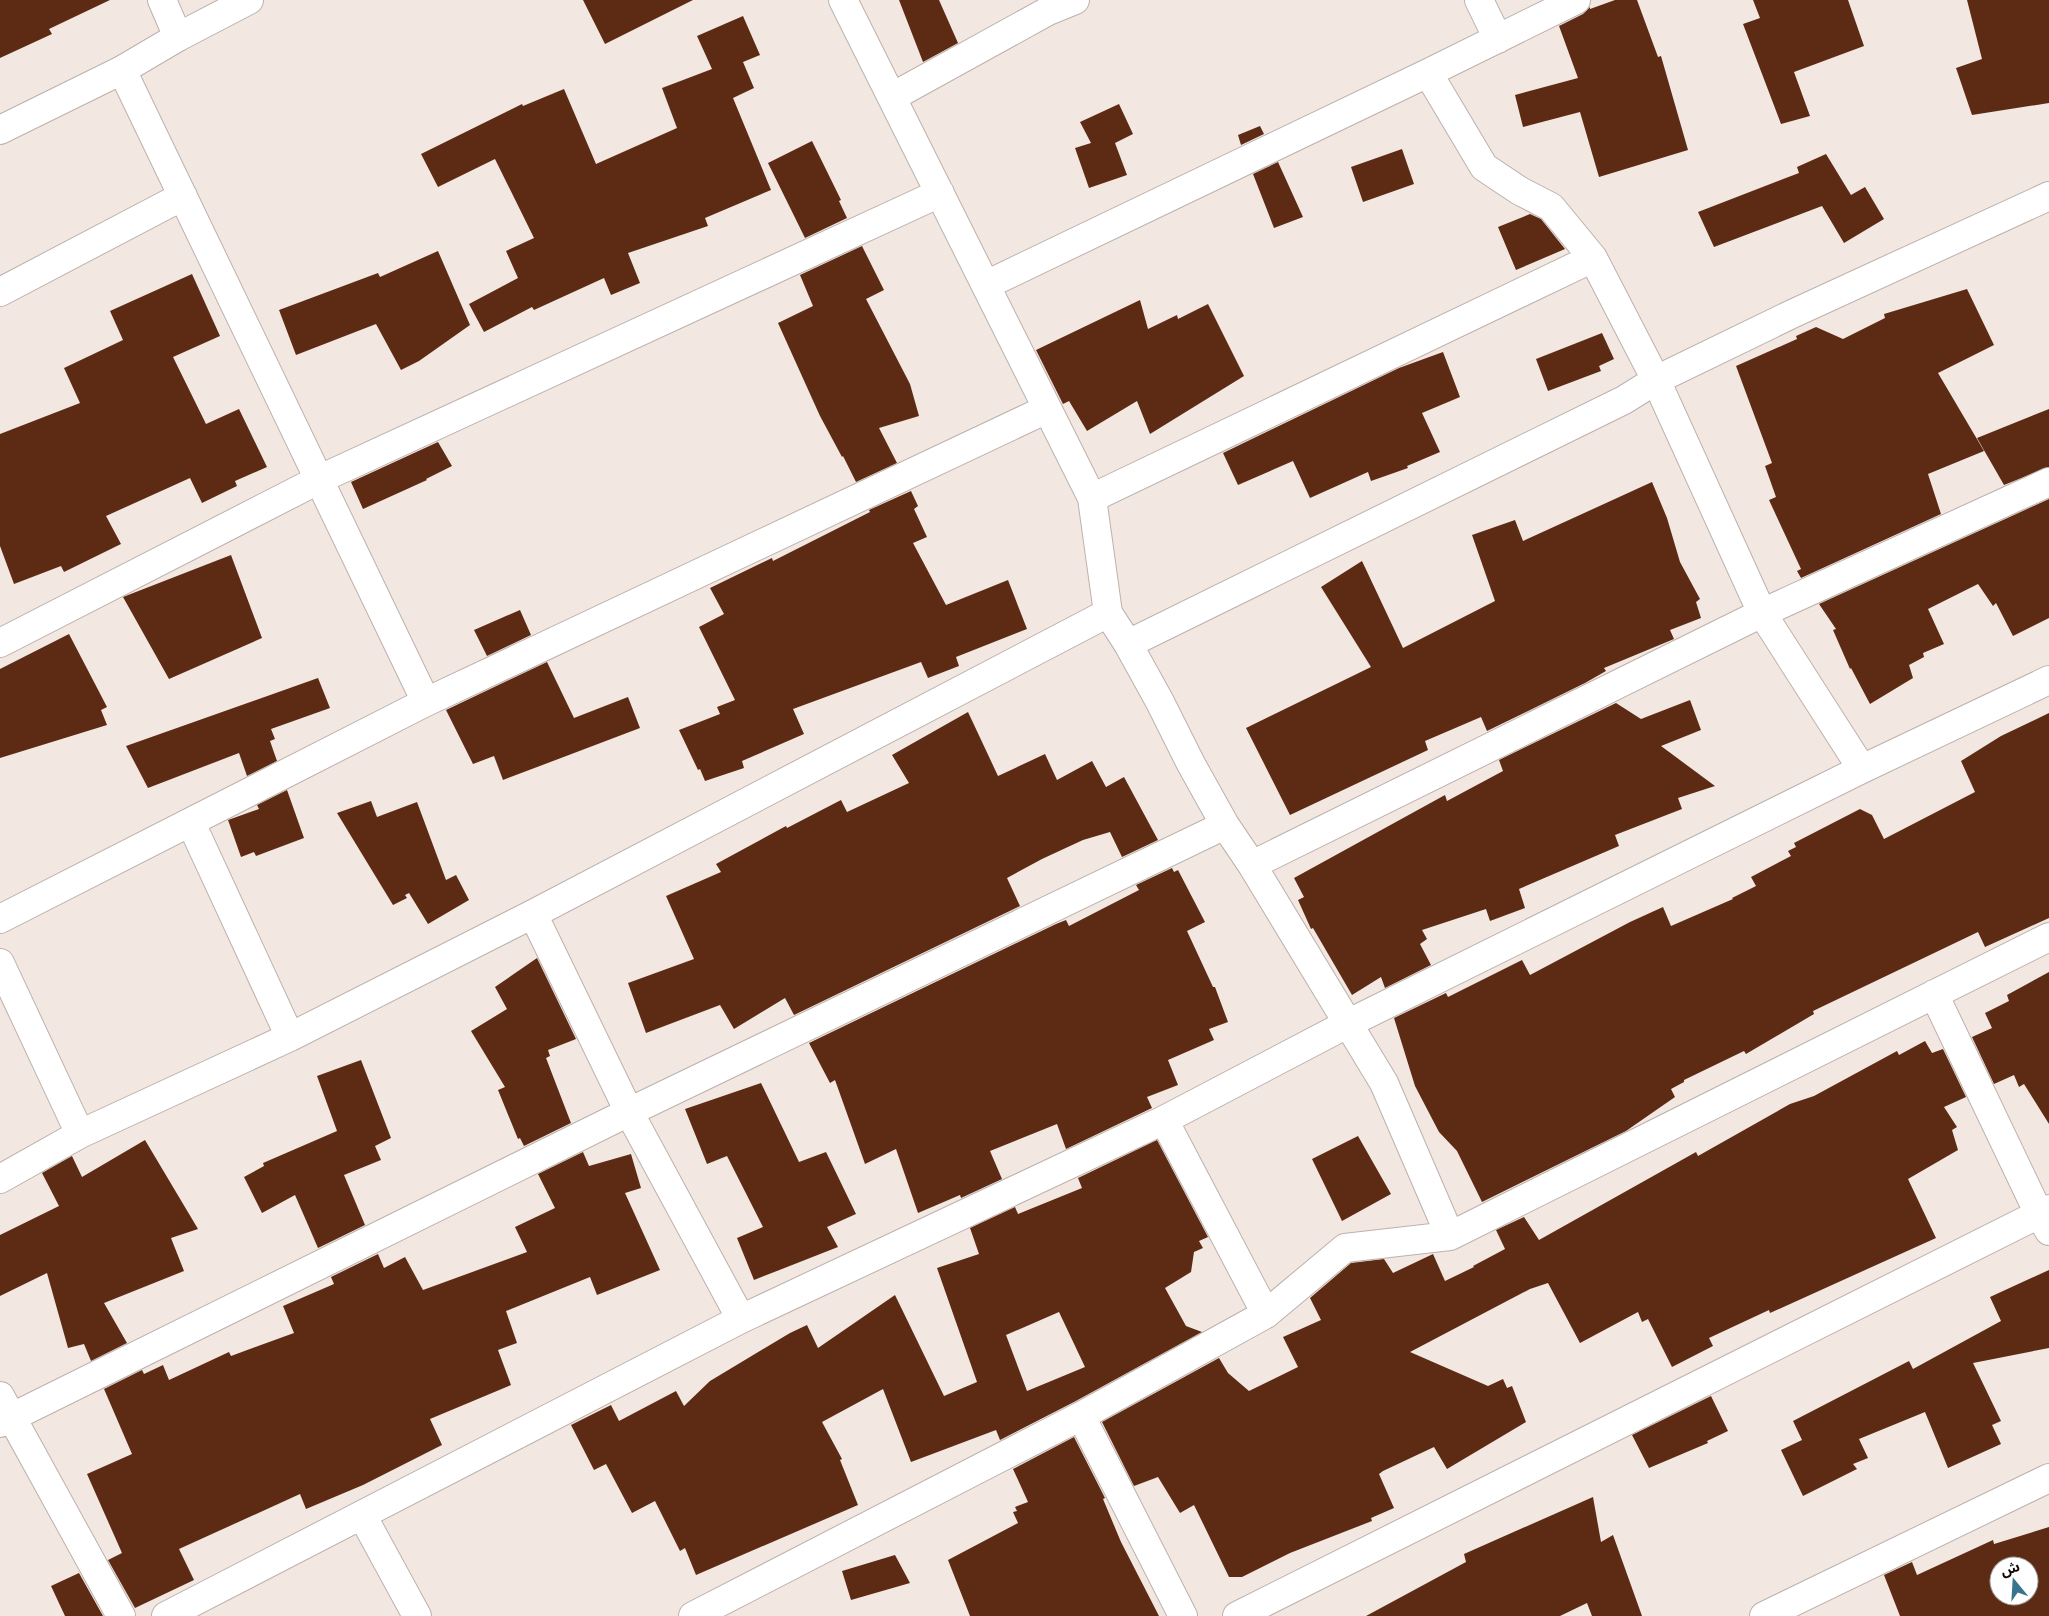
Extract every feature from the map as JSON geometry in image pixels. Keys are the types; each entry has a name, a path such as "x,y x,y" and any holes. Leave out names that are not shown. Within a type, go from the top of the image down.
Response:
{"street":[{"path":"162,0 178,37"},
{"path":"0,130 122,70 178,37 249,0"},
{"path":"843,0 1092,498 1108,613 1128,644 1225,825 1252,865 1384,1083 1450,1236"},
{"path":"892,97 1048,11 1075,0"},
{"path":"1479,0 1498,39"},
{"path":"986,285 1576,0"},
{"path":"122,70 426,702"},
{"path":"1428,73 1484,167 1520,191 1551,207 1593,258 1656,380 1762,613 1862,769"},
{"path":"0,643 320,479 940,193"},
{"path":"0,292 183,196"},
{"path":"1128,644 1624,400 1656,380 1792,314 2049,196"},
{"path":"1092,498 1593,258"},
{"path":"0,919 426,702 1047,409"},
{"path":"1252,865 1762,613 2049,482"},
{"path":"0,1179 80,1134 290,1037 533,914 1108,613"},
{"path":"166,1616 740,1319 1164,1120 1347,1024 1862,769 2049,680"},
{"path":"191,823 290,1037"},
{"path":"121,1616 3,1412 1225,825"},
{"path":"533,914 629,1112 740,1319"},
{"path":"693,1616 1081,1416 1266,1314 1345,1248 1450,1236 2049,937"},
{"path":"0,963 80,1134"},
{"path":"1237,1616 2046,1218 1934,994"},
{"path":"1164,1120 1266,1314"},
{"path":"1081,1416 1183,1616"},
{"path":"1764,1616 2049,1478"},
{"path":"362,1515 417,1616"}],"building":[{"path":"0,0 110,0 49,29 52,34 0,58"},
{"path":"583,0 693,0 605,44"},
{"path":"899,0 939,0 958,43 923,62"},
{"path":"1615,0 1637,0 1658,57 1661,56 1688,150 1599,177 1580,112 1523,127 1515,95 1578,78 1559,26 1583,14 1590,7 1590,9"},
{"path":"1753,0 1848,0 1864,46 1794,72 1810,116 1781,124 1743,24 1760,18"},
{"path":"1967,0 2049,0 2049,103 1972,115 1956,68 1982,59"},
{"path":"743,16 760,55 743,62 754,88 733,98 771,190 705,218 708,226 628,253 640,283 611,295 604,278 534,310 532,307 484,332 469,304 518,278 506,251 534,238 495,159 438,187 421,154 522,104 523,106 564,89 596,164 677,128 662,88 712,69 697,36"},
{"path":"1119,104 1133,134 1115,143 1127,175 1089,188 1075,148 1091,143 1080,122"},
{"path":"1260,126 1264,134 1241,145 1238,135"},
{"path":"812,141 841,200 839,201 847,218 805,238 768,163"},
{"path":"1402,149 1414,184 1363,202 1351,167"},
{"path":"1826,154 1851,195 1865,187 1884,219 1844,243 1822,206 1714,247 1698,212 1799,173 1797,167"},
{"path":"1278,162 1303,217 1274,228 1253,174"},
{"path":"1530,214 1541,219 1565,249 1516,270 1498,227"},
{"path":"862,246 884,290 866,299 910,384 919,416 879,428 897,463 856,482 820,416 778,323 813,306 800,275"},
{"path":"438,251 470,325 419,361 401,370 376,324 296,355 279,310 378,273 380,277"},
{"path":"192,274 220,336 173,357 206,424 239,409 267,467 235,481 237,486 202,503 190,478 106,516 121,544 64,572 61,566 14,584 0,546 0,434 80,403 64,368 123,340 110,311"},
{"path":"1967,289 1994,345 1938,373 1984,451 1928,474 1941,514 1801,578 1797,571 1801,569 1769,500 1776,497 1765,466 1772,463 1736,366 1797,339 1796,336 1816,327 1843,339 1885,318 1884,314"},
{"path":"1140,300 1148,329 1177,315 1178,319 1208,304 1244,376 1150,434 1137,401 1087,431 1069,401 1063,404 1036,350"},
{"path":"1602,333 1614,359 1599,366 1601,371 1548,391 1536,359"},
{"path":"1443,352 1460,397 1422,413 1440,452 1407,466 1408,468 1371,481 1368,472 1310,498 1293,461 1238,485 1223,453 1399,368"},
{"path":"2049,409 2049,467 2004,485 1977,438"},
{"path":"438,442 452,466 427,480 363,509 351,482"},
{"path":"1652,482 1667,518 1680,562 1700,599 1696,602 1701,618 1670,630 1674,639 1604,668 1606,671 1585,683 1487,731 1481,717 1425,741 1428,750 1290,815 1246,728 1371,667 1321,587 1362,561 1403,648 1495,601 1472,535 1515,520 1523,541"},
{"path":"911,491 918,506 914,509 927,537 913,543 946,605 1008,580 1027,629 956,657 959,666 928,678 921,662 793,709 804,734 742,761 744,768 705,781 679,730 720,714 717,707 735,700 699,627 724,614 710,588 772,558 773,561 870,512 869,510"},
{"path":"2049,499 2049,618 2013,636 1996,603 1993,606 1978,584 1928,609 1944,644 1923,653 1924,657 1909,665 1913,678 1870,704 1850,669 1833,630 1836,629 1819,604"},
{"path":"231,555 262,638 169,679 123,597"},
{"path":"520,610 531,635 487,656 474,630"},
{"path":"69,634 107,707 101,710 107,725 0,758 0,669"},
{"path":"547,662 574,718 628,697 640,728 503,780 494,756 473,764 446,710"},
{"path":"318,678 330,708 271,729 275,739 270,741 277,761 247,776 239,753 148,788 126,746"},
{"path":"1690,700 1701,730 1661,746 1715,786 1678,798 1682,809 1615,835 1619,846 1519,889 1525,908 1490,921 1486,909 1422,930 1427,939 1420,944 1431,965 1385,988 1381,977 1352,995 1313,928 1311,929 1298,900 1304,897 1294,878 1445,795 1447,801 1503,771 1499,760 1616,703 1641,719"},
{"path":"968,712 998,776 1045,754 1057,780 1092,761 1106,787 1124,777 1158,840 1122,857 1110,832 1083,840 1042,859 1007,878 1020,906 794,1015 785,998 734,1029 720,1005 646,1033 628,983 694,959 666,896 721,872 716,864 786,826 787,828 841,800 847,812 909,783 892,755"},
{"path":"2049,713 2049,918 1985,947 1978,932 1813,1011 1814,1014 1746,1054 1744,1051 1684,1080 1684,1082 1671,1089 1675,1097 1626,1131 1482,1202 1457,1151 1439,1132 1415,1086 1394,1018 1446,993 1448,997 1522,960 1530,975 1630,922 1663,907 1671,926 1733,899 1756,886 1751,877 1791,856 1788,851 1796,847 1794,843 1860,809 1872,815 1884,839 1975,792 1961,761 2001,736"},
{"path":"287,790 304,838 256,856 254,852 241,857 228,820 259,809 257,805"},
{"path":"371,801 377,817 417,802 446,880 456,875 469,900 428,924 409,893 405,895 407,898 393,905 337,813"},
{"path":"1172,868 1174,872 1178,870 1205,922 1187,931 1213,987 1215,987 1228,1022 1209,1029 1214,1040 1168,1060 1178,1085 1147,1097 1152,1108 1066,1149 1057,1124 990,1151 1002,1179 961,1198 960,1195 918,1213 896,1149 865,1164 835,1080 830,1083 809,1043 1056,924 1066,920 1069,926 1139,890 1136,885"},
{"path":"537,958 576,1039 548,1050 550,1056 546,1058 571,1123 524,1146 520,1138 518,1139 498,1090 505,1087 471,1031 507,1009 495,987"},
{"path":"2049,972 2049,1124 2024,1084 2019,1087 2014,1075 1994,1084 1972,1037 1992,1028 1985,1013 2009,1001 2007,995"},
{"path":"1925,1041 1932,1053 1943,1049 1966,1097 1944,1107 1957,1127 1952,1130 1958,1150 1908,1179 1936,1238 1770,1313 1769,1310 1709,1338 1713,1346 1672,1367 1648,1319 1642,1322 1638,1312 1580,1343 1548,1283 1530,1289 1410,1352 1488,1386 1503,1379 1507,1388 1512,1386 1526,1422 1447,1469 1434,1447 1383,1471 1379,1474 1394,1508 1371,1518 1372,1521 1290,1553 1242,1577 1229,1577 1194,1505 1180,1513 1158,1477 1134,1486 1102,1422 1219,1358 1228,1373 1249,1391 1298,1367 1283,1337 1321,1320 1310,1298 1351,1263 1384,1259 1393,1273 1433,1254 1445,1281 1505,1249 1496,1230 1524,1217 1539,1240 1696,1152 1698,1156 1790,1104 1814,1096 1897,1051 1899,1055"},
{"path":"361,1060 391,1138 375,1146 381,1160 344,1175 365,1225 318,1248 295,1195 262,1213 244,1177 264,1166 263,1163 337,1131 317,1076"},
{"path":"761,1083 799,1162 826,1152 856,1214 827,1227 838,1247 754,1280 737,1238 763,1227 727,1156 707,1164 685,1109"},
{"path":"1358,1136 1391,1194 1342,1221 1312,1159"},
{"path":"145,1140 198,1229 171,1238 184,1271 104,1303 127,1343 91,1361 84,1344 68,1348 47,1273 0,1296 0,1235 59,1206 42,1173 72,1156 82,1177"},
{"path":"1157,1140 1208,1237 1199,1241 1203,1248 1194,1252 1191,1272 1165,1288 1186,1326 1202,1332 1000,1440 996,1430 911,1462 883,1389 822,1422 842,1459 840,1460 858,1505 696,1575 685,1548 680,1551 655,1501 632,1513 606,1464 594,1470 571,1425 611,1405 619,1421 676,1391 684,1406 710,1381 790,1333 807,1325 818,1348 895,1295 944,1396 977,1382 937,1268 979,1254 970,1228 1015,1207 1018,1214 1082,1188 1078,1178","holes":["1059,1312 1085,1367 1027,1391 1006,1335"]},
{"path":"583,1152 589,1166 631,1154 641,1188 625,1193 660,1270 597,1295 590,1277 506,1311 517,1343 498,1350 511,1385 430,1419 442,1445 363,1485 306,1509 300,1494 179,1549 194,1580 135,1608 108,1560 122,1553 87,1474 132,1454 104,1389 142,1370 144,1374 163,1365 169,1380 229,1352 231,1356 294,1333 283,1306 334,1284 331,1277 378,1254 384,1268 405,1257 423,1290 527,1252 515,1227 555,1208 538,1174"},
{"path":"2049,1270 2049,1348 1973,1363 2001,1421 1992,1425 2001,1444 1948,1468 1925,1412 1859,1439 1868,1458 1853,1464 1857,1469 1803,1496 1781,1450 1802,1440 1793,1421 1909,1361 1913,1369 2001,1321 1990,1297"},
{"path":"1711,1396 1728,1431 1707,1441 1708,1443 1649,1468 1632,1435"},
{"path":"1074,1437 1105,1498 1103,1499 1121,1542 1159,1616 970,1616 948,1560 1018,1523 1013,1512 1017,1511 1015,1507 1028,1502 1013,1469"},
{"path":"1593,1497 1601,1542 1613,1535 1642,1616 1592,1616 1587,1603 1560,1616 1366,1616 1466,1562 1464,1554"},
{"path":"2049,1527 2049,1616 1900,1616 1884,1575 1912,1562 1917,1575 1993,1540 1994,1544"},
{"path":"895,1555 910,1583 851,1600 842,1571"},
{"path":"79,1573 103,1616 65,1616 51,1586"}]}
